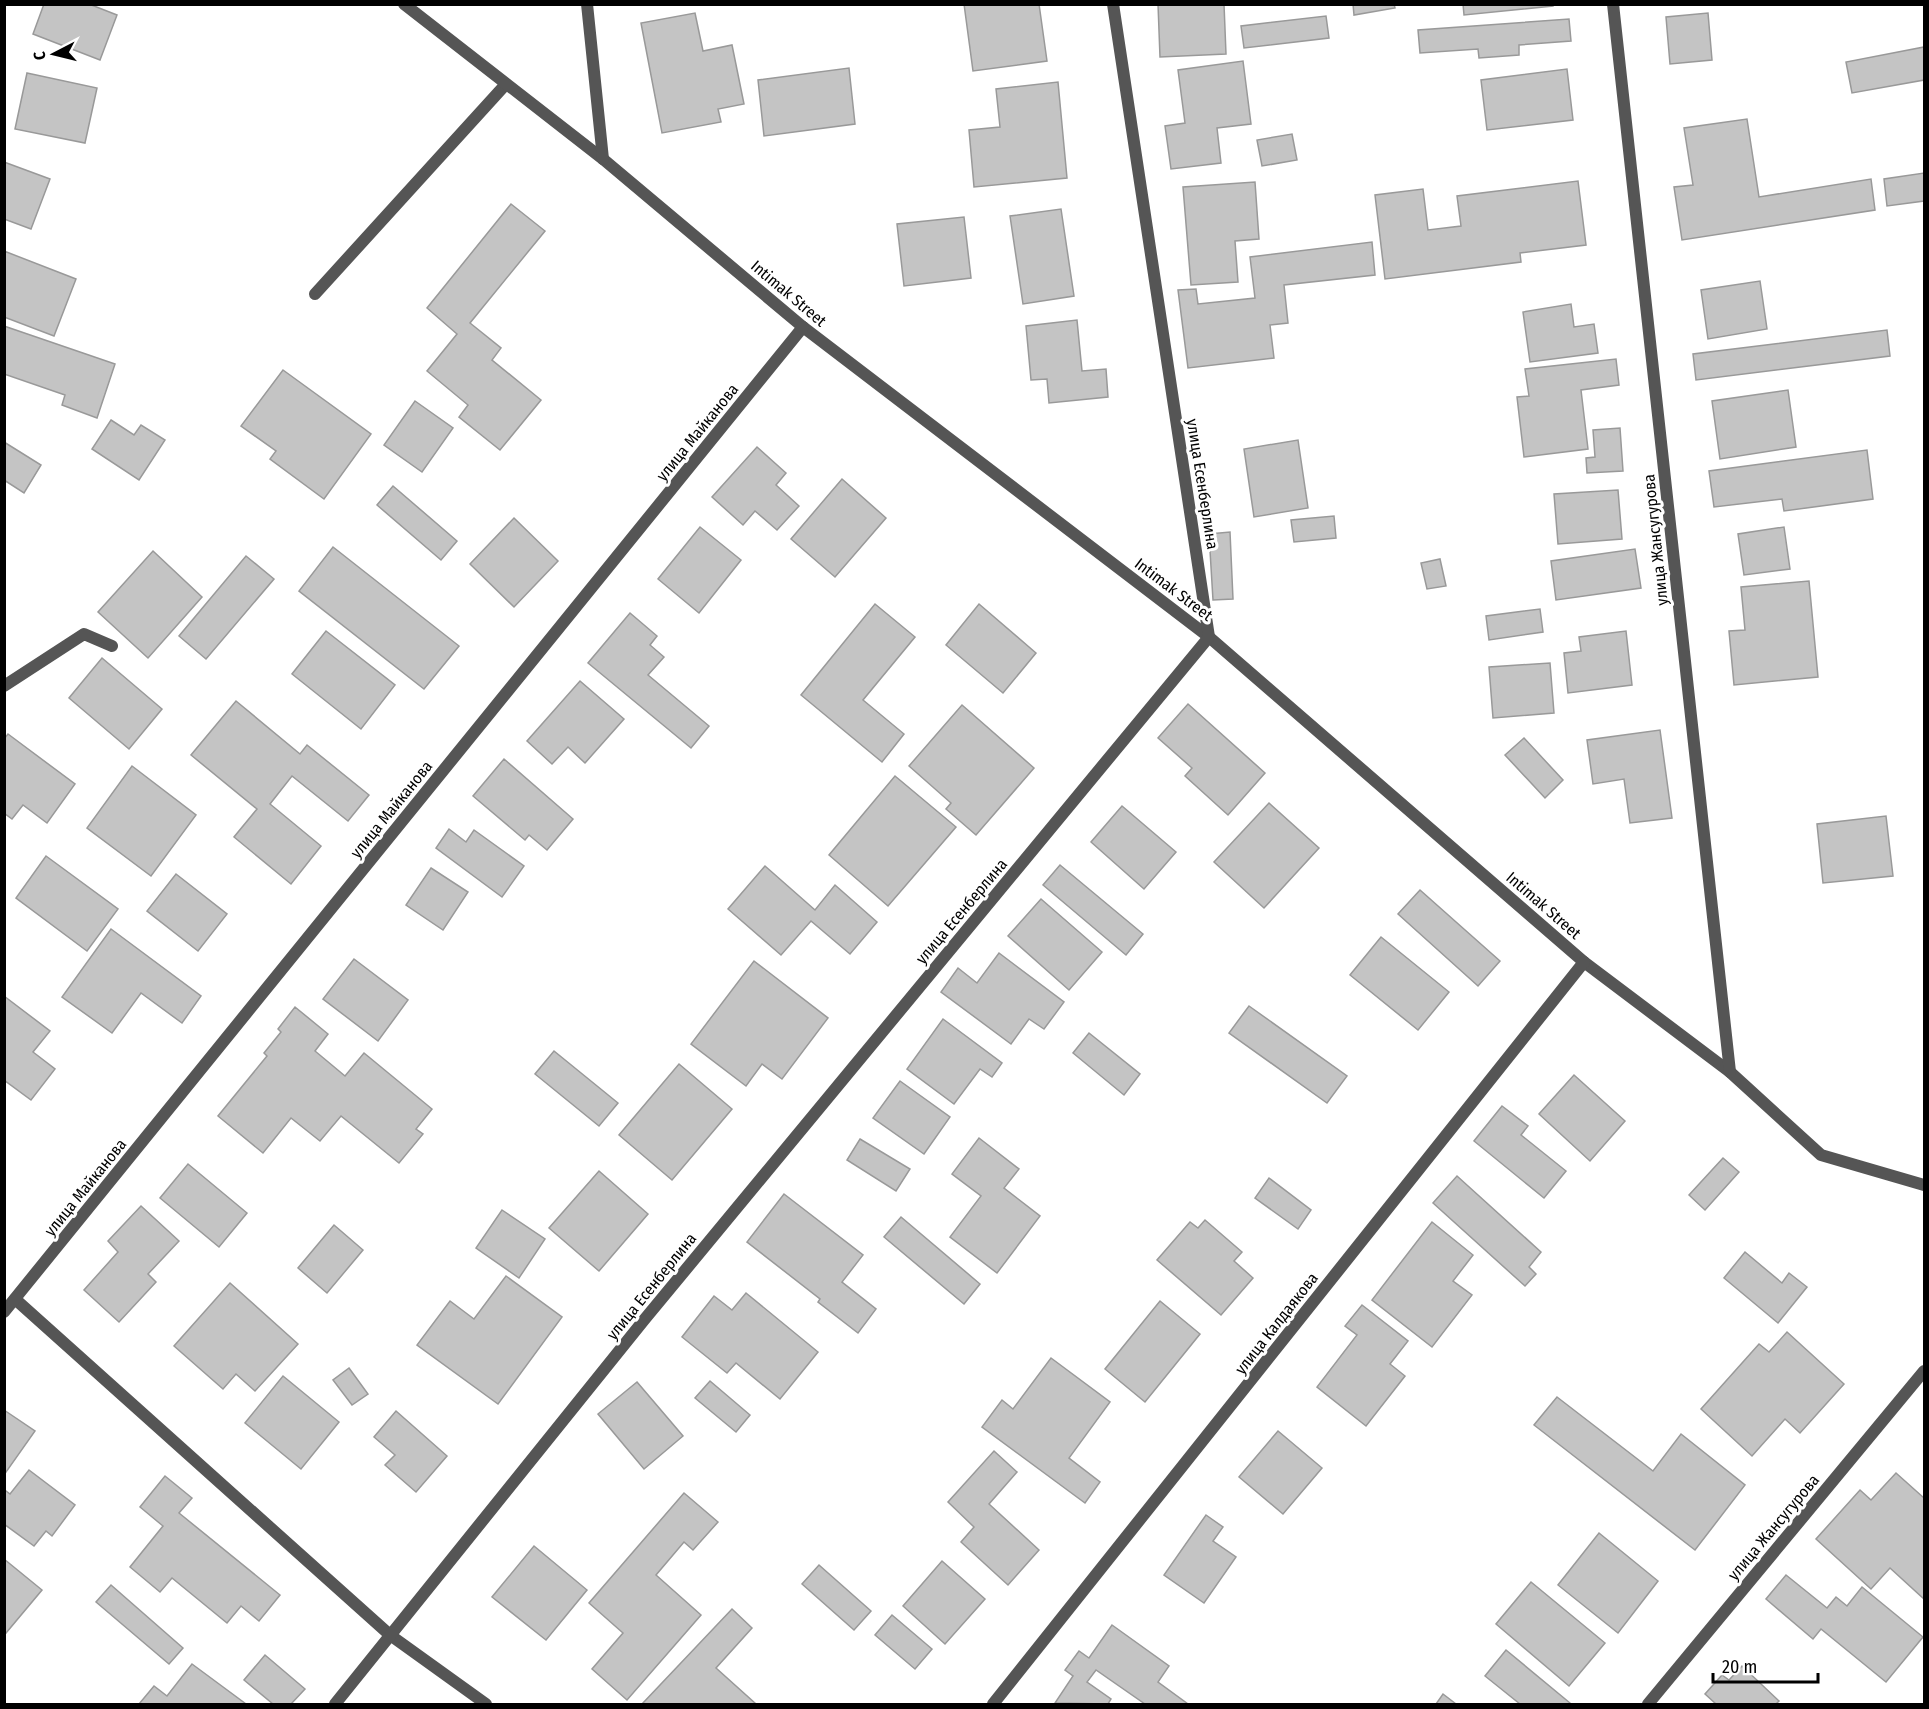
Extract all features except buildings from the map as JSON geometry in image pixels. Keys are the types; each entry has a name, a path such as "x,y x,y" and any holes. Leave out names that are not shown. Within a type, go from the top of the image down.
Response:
{"street":[{"name":"Intimak Street","path":"404,4 603,159 803,327 1209,637 1584,962 1730,1072 1821,1155 1924,1185"},
{"path":"587,4 603,159"},
{"name":"улица Есенберлина","path":"335,1704 644,1320 1209,637 1113,4"},
{"name":"улица Жансугурова","path":"1612,4 1730,1072"},
{"path":"315,294 506,84"},
{"name":"улица Майканова","path":"4,1312 803,327"},
{"path":"4,686 84,634 112,646"},
{"name":"улица Калдаякова","path":"993,1704 1584,962"},
{"path":"15,1299 390,1635 486,1704"},
{"name":"улица Жансугурова","path":"1648,1704 1924,1371"}]}
